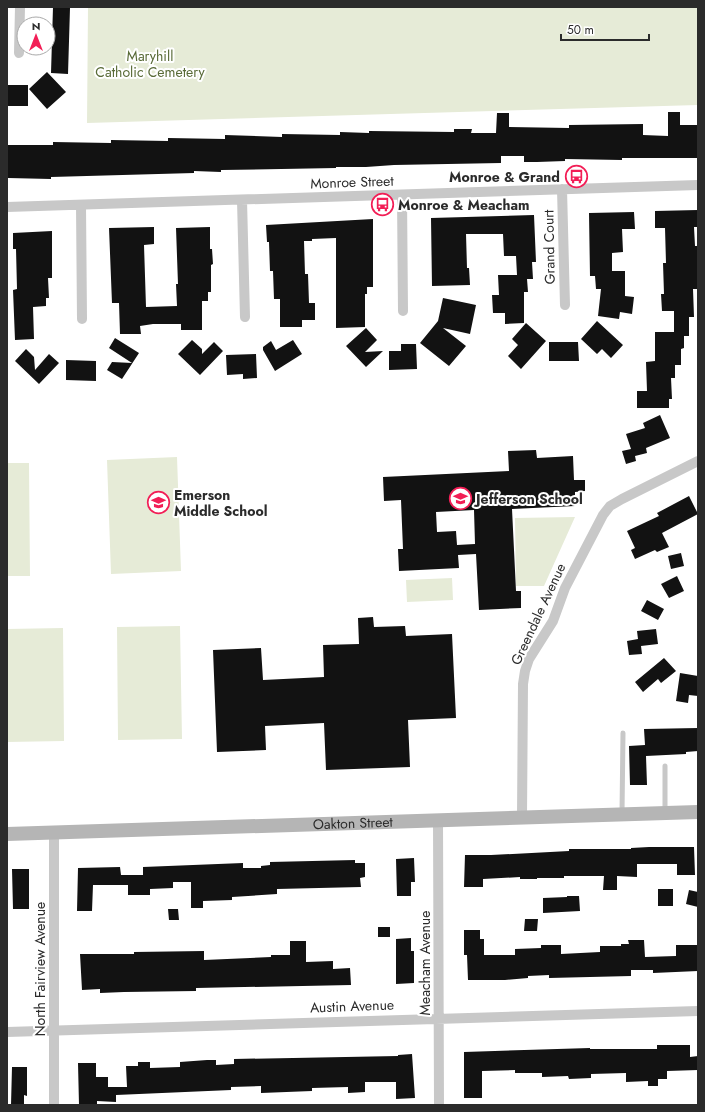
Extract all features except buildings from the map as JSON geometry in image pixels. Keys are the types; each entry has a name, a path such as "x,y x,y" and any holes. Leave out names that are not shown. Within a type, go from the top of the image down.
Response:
{"main road":[{"name":"Oakton Street","path":"7,834 698,812"}],"street":[{"name":"Monroe Street","path":"7,207 698,185"},
{"name":"Grand Court","path":"562,189 565,305"},
{"path":"402,195 403,311"},
{"path":"242,200 245,318"},
{"path":"81,205 82,319"},
{"name":"Greendale Avenue","path":"522,818 523,684 529,659 553,621 565,588 603,515 610,506 698,461"},
{"name":"Meacham Avenue","path":"438,820 440,1018 439,1105"},
{"name":"North Fairview Avenue","path":"54,832 54,1105"},
{"name":"Austin Avenue","path":"7,1032 698,1011"}],"lane":[{"path":"622,814 623,733"},
{"path":"665,813 666,766"}],"green space":[{"name":"Maryhill Catholic Cemetery","path":"88,7 698,7 698,105 87,123"},
{"path":"177,457 181,571 111,574 107,460"},
{"path":"7,463 29,463 30,576 7,576"},
{"path":"575,517 544,586 516,586 515,518"},
{"path":"452,578 453,600 407,602 406,580"},
{"path":"180,626 182,739 118,740 117,627"},
{"path":"63,628 64,741 7,742 7,629"}],"place":[{"name":"Monroe & Grand","path":"576,177"},
{"name":"Monroe & Meacham","path":"382,205"},
{"name":"Jefferson School","path":"460,499"},
{"name":"Emerson Middle School","path":"159,503"}]}
